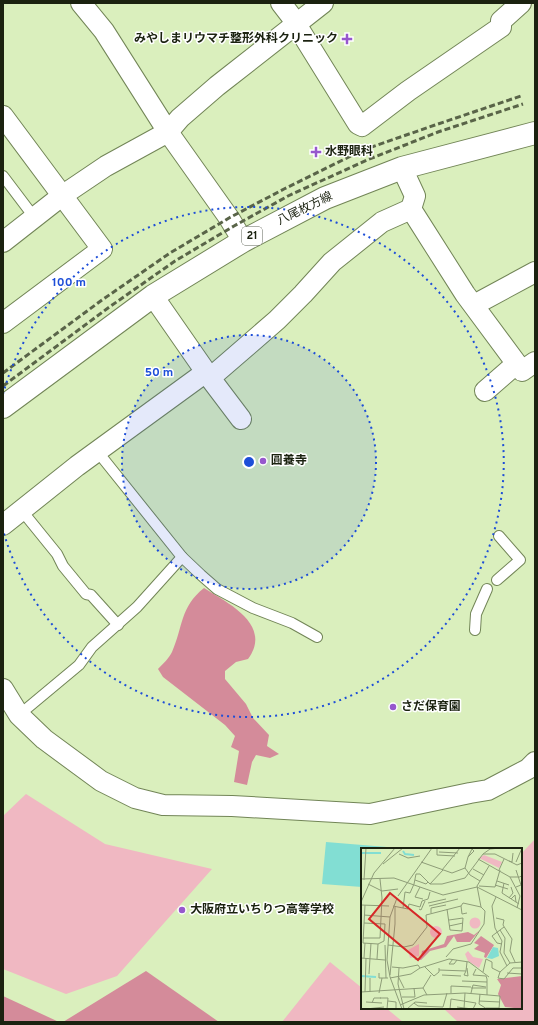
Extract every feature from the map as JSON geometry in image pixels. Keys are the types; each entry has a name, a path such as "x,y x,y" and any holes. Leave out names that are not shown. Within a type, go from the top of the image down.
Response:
{"main road":[{"name":"八尾枚方線","path":"3,407 153,296 243,241 325,198 402,168 535,134"}],"street":[{"path":"81,3 104,31 168,132 229,218 243,241"},
{"path":"281,3 292,16 296,25 358,124 362,126 501,27 501,21 521,3"},
{"path":"3,242 63,195 106,166 168,132 180,118 217,86 323,3"},
{"path":"3,116 102,249 3,323"},
{"path":"3,525 97,451 208,375 277,320 332,262 382,222 411,209 415,196 402,168"},
{"path":"411,209 465,294 525,363 485,391"},
{"path":"474,305 535,272"},
{"path":"153,296 208,375 241,419"},
{"path":"3,689 19,715 44,739 101,781 135,798 163,805 232,806 370,814 488,790 528,769 535,762"}],"lane":[{"path":"3,176 34,217"},
{"path":"97,451 182,557 217,588 253,608 292,623 317,637"},
{"path":"23,510 27,517 58,554 63,566 86,594 91,595 118,625"},
{"path":"497,580 520,560 499,536"},
{"path":"19,715 79,665 92,647 138,607 182,557"},
{"path":"475,630 476,614 487,589"}],"shaded area":[{"path":"204,588 235,608 244,616 251,626 255,636 254,647 248,659 236,662 225,671 225,679 246,704 253,718 269,735 267,746 279,754 270,758 256,755 252,762 247,785 234,782 239,751 231,747 235,736 225,725 163,677 158,669 168,659 172,652 190,602"},
{"path":"26,794 105,844 212,869 117,976 66,994 3,969 3,816"},
{"path":"535,839 535,1022 458,1022 444,1009 522,1009 522,853"},
{"path":"330,962 361,987 361,1009 387,1009 403,1022 282,1022"},
{"path":"146,971 219,1022 63,1022"},
{"path":"3,996 59,1022 3,1022"}],"water":[{"path":"326,842 387,847 361,848 361,887 322,884"}],"railway":[{"path":"3,373 102,300 170,253 229,218 363,150 521,96"},
{"path":"3,386 108,308 175,261 288,196 367,160 438,132 523,104"}],"place":[{"name":"みやしまリウマチ整形外科クリニック","path":"347,39"},
{"name":"水野眼科","path":"316,152"},
{"name":"圓養寺","path":"263,461"},
{"name":"さだ保育園","path":"393,707"},
{"name":"大阪府立いちりつ高等学校","path":"182,910"}]}
